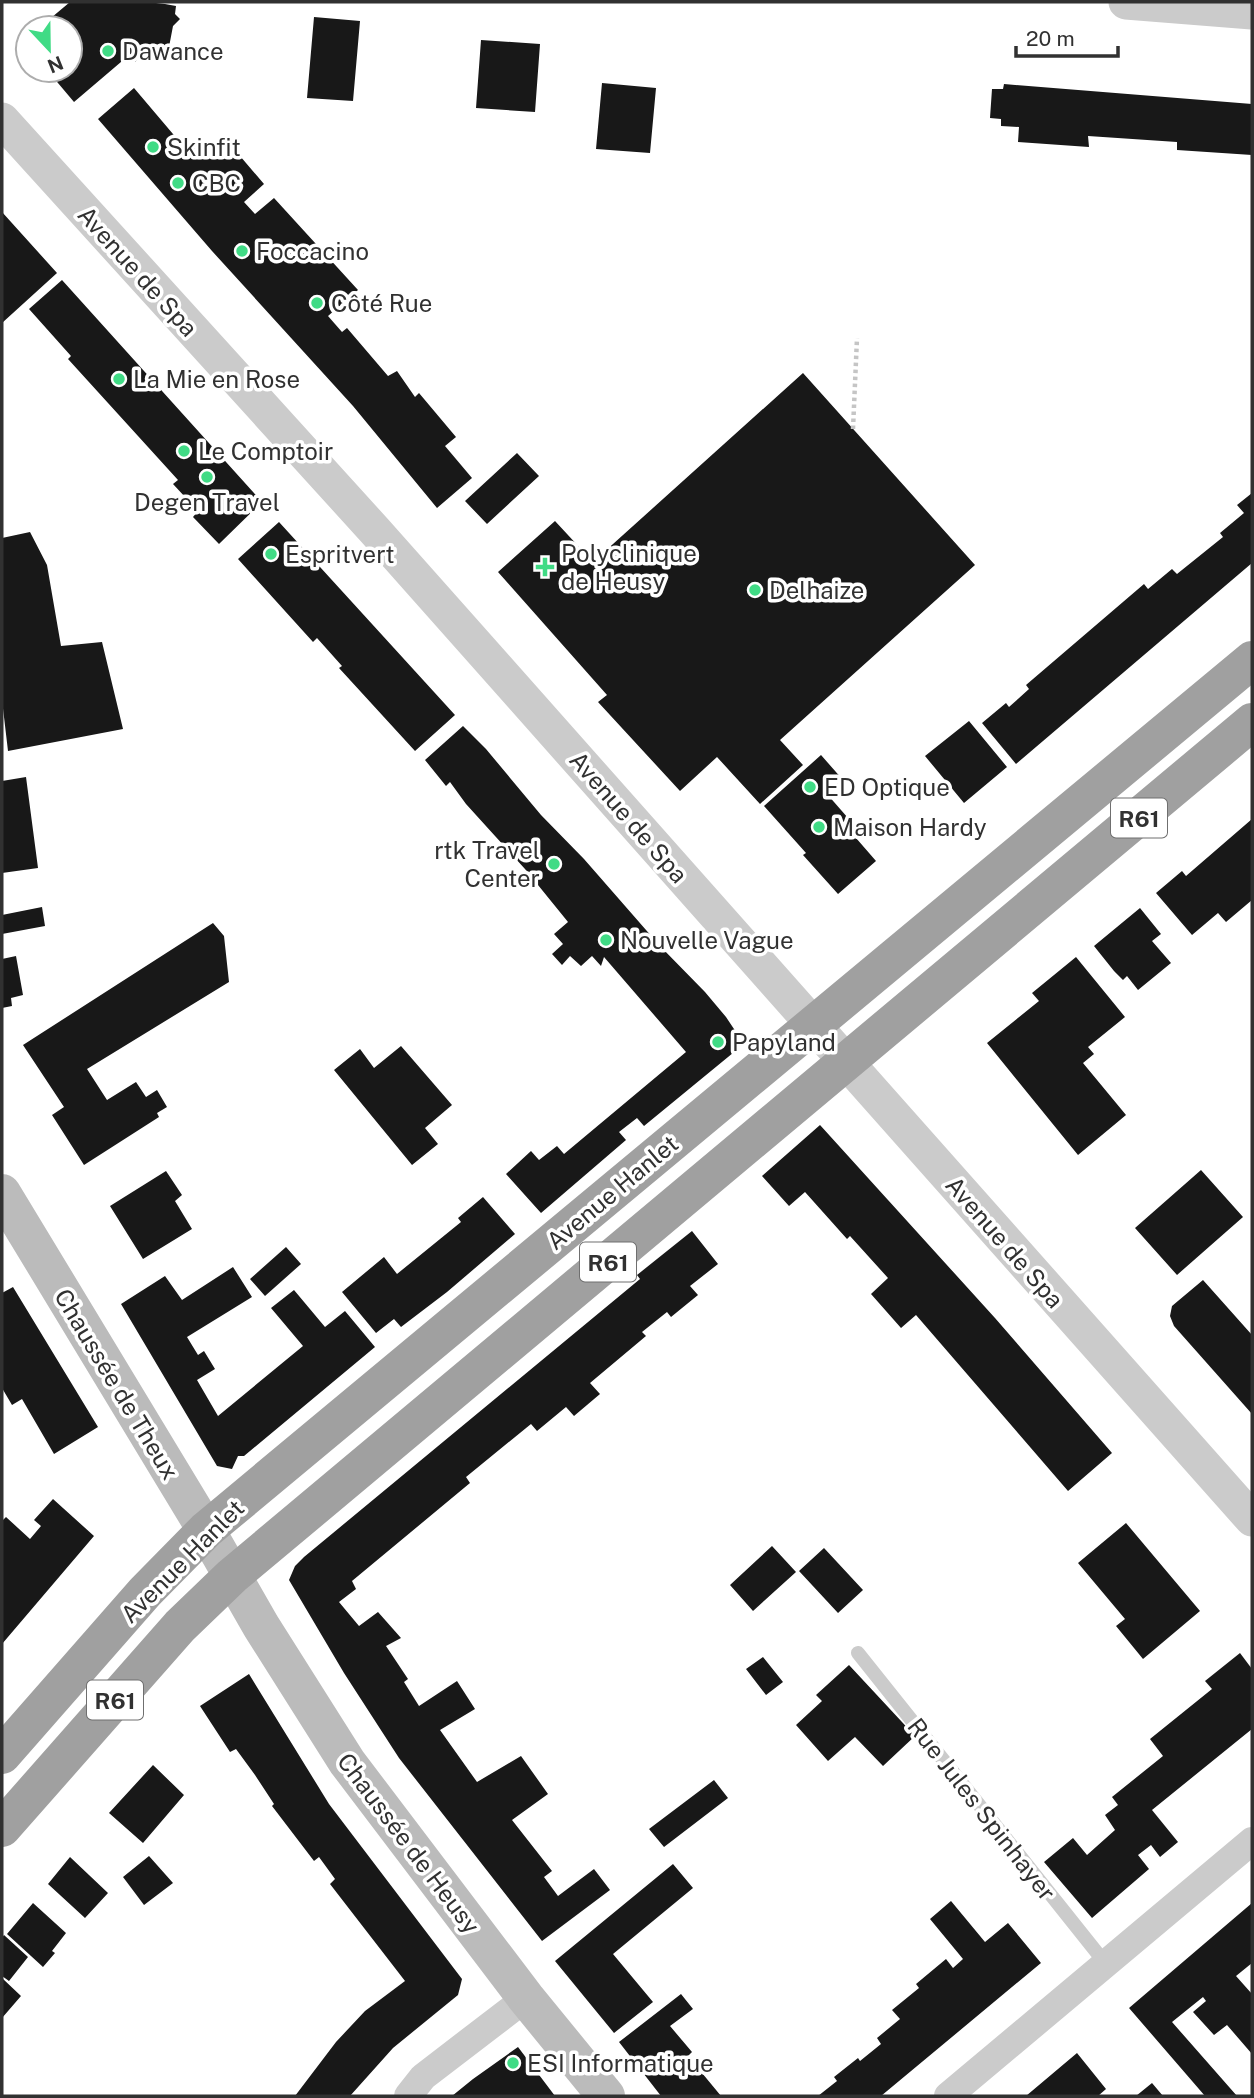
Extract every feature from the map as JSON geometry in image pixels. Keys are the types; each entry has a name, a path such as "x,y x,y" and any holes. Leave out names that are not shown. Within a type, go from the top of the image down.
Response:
{"highway":[{"name":"Avenue Hanlet","path":"2,1755 145,1592 206,1530 1252,660"},
{"name":"Avenue Hanlet","path":"232,1576 848,1063 1252,722"},
{"name":"R61","path":"2,1828 180,1626 232,1576"}],"main road":[{"name":"Chaussée de Theux","path":"2,1193 232,1576"},
{"name":"Chaussée de Heusy","path":"232,1576 347,1762 526,1998 606,2096"}],"street":[{"path":"1126,2 1252,12"},
{"name":"Avenue de Spa","path":"2,120 376,532 1252,1519"},
{"path":"948,2096 1252,1841"},
{"path":"408,2096 423,2077 526,1998"}],"lane":[{"name":"Rue Jules Spinhayer","path":"858,1653 1105,1964"}],"path":[{"path":"853,429 857,338"}],"building":[{"name":"Dawance","path":"70,2 147,2 176,6 175,14 180,19 173,26 169,47 154,44 135,62 128,56 74,102 59,84 84,84 84,14 56,14"},
{"path":"314,17 360,21 353,101 307,98"},
{"path":"481,40 540,44 535,112 476,108"},
{"path":"602,83 656,88 650,153 596,149"},
{"path":"1004,84 1252,104 1252,155 1177,150 1177,142 1088,136 1089,147 1018,142 1019,127 1001,126 1001,119 990,118 992,89 1003,89"},
{"path":"134,88 184,147 192,141 202,153 223,136 264,184 244,202 255,214 274,198 358,290 328,316 342,332 347,328 388,376 397,371 415,397 419,393 456,437 445,446 472,478 437,508 353,406 212,251 98,119"},
{"path":"2,212 57,273 2,323"},
{"path":"62,280 262,502 219,544 193,517 198,511 173,484 178,480 68,359 71,356 29,309"},
{"name":"Delhaize","path":"803,373 975,565 780,740 803,765 760,804 717,757 680,791 598,702 607,695 498,572 555,521 593,562"},
{"path":"517,453 539,476 487,524 465,501"},
{"path":"1252,493 1252,563 1016,764 982,723 1006,703 1009,707 1029,689 1026,685 1144,584 1148,589 1172,569 1177,574 1223,537 1220,533 1244,513 1237,505"},
{"path":"279,522 455,715 415,751 339,668 342,666 317,638 313,642 238,559"},
{"path":"30,532 47,565 61,646 102,642 123,729 8,751 2,700 2,538"},
{"path":"969,721 1007,767 964,803 925,756"},
{"path":"463,726 660,946 705,992 738,1035 739,1048 644,1126 637,1118 619,1132 626,1140 541,1213 506,1174 531,1151 539,1160 557,1146 564,1154 686,1052 604,957 601,966 592,956 581,966 570,956 562,965 552,954 563,944 554,934 568,922 450,782 446,786 425,760"},
{"path":"821,755 843,780 827,794 848,818 843,823 876,861 838,894 764,806"},
{"path":"26,777 38,868 2,873 2,781"},
{"path":"1252,819 1252,900 1226,922 1218,913 1192,935 1156,893 1182,871 1186,876"},
{"path":"42,907 45,926 2,934 2,915"},
{"path":"1140,908 1161,934 1152,941 1171,963 1138,990 1127,976 1123,980 1114,971 1094,946"},
{"path":"213,923 224,936 229,982 87,1069 107,1100 136,1082 146,1097 157,1090 167,1107 157,1113 159,1117 84,1165 52,1115 64,1107 23,1045"},
{"path":"16,956 23,995 11,998 12,1006 2,1008 2,959"},
{"path":"1076,957 1125,1017 1088,1047 1094,1054 1083,1063 1126,1115 1078,1155 987,1043 1039,1001 1032,993"},
{"path":"401,1046 452,1105 425,1128 438,1144 412,1165 334,1070 360,1049 374,1068"},
{"path":"820,1125 995,1318 1112,1453 1068,1491 916,1315 901,1328 871,1294 888,1278 850,1236 847,1239 805,1192 789,1206 762,1176"},
{"path":"1201,1170 1243,1217 1177,1275 1135,1228"},
{"path":"166,1171 182,1195 175,1201 192,1229 143,1259 110,1206"},
{"path":"483,1197 515,1234 401,1327 394,1319 376,1333 342,1292 384,1257 397,1274 461,1222 458,1218"},
{"path":"692,1231 718,1264 690,1286 698,1295 671,1317 667,1312 642,1332 646,1336 590,1383 600,1394 574,1416 566,1407 537,1431 531,1424 466,1477 470,1483 352,1581 356,1589 339,1602 359,1626 378,1612 401,1638 386,1646 408,1679 404,1682 419,1706 457,1681 475,1709 440,1730 477,1782 521,1756 548,1794 512,1820 552,1871 544,1877 558,1896 594,1869 610,1890 542,1941 399,1758 344,1673 289,1580 295,1566 304,1557 640,1279 637,1275"},
{"path":"286,1247 301,1264 265,1296 250,1279"},
{"path":"233,1267 252,1297 187,1337 198,1355 204,1351 215,1369 197,1380 218,1416 303,1346 271,1308 294,1290 325,1327 345,1311 375,1347 244,1456 238,1456 232,1469 217,1466 121,1304 165,1276 182,1300"},
{"path":"1203,1280 1252,1335 1252,1414 1174,1326 1170,1316 1172,1306"},
{"path":"13,1287 98,1427 54,1454 22,1399 12,1405 2,1388 2,1293"},
{"path":"53,1499 94,1536 2,1644 2,1521 6,1517 30,1539 41,1526 34,1520"},
{"path":"1126,1523 1200,1611 1143,1659 1116,1626 1125,1619 1078,1563"},
{"path":"772,1546 796,1572 753,1611 730,1585"},
{"path":"824,1548 863,1590 838,1613 799,1571"},
{"path":"1240,1653 1252,1669 1252,1729 1152,1810 1178,1842 1160,1857 1151,1845 1138,1855 1149,1869 1092,1918 1044,1862 1073,1838 1087,1855 1115,1830 1105,1815 1118,1805 1112,1797 1163,1756 1150,1739 1212,1689 1205,1681"},
{"path":"763,1657 783,1682 766,1695 746,1669"},
{"path":"849,1665 915,1736 883,1766 855,1737 828,1761 796,1725 822,1701 816,1695"},
{"path":"249,1674 329,1804 462,1979 458,1995 393,2048 350,2096 295,2096 336,2042 365,2011 405,1981 330,1884 335,1879 319,1857 314,1861 272,1806 274,1804 236,1749 230,1752 200,1706"},
{"path":"153,1765 184,1795 143,1843 109,1813"},
{"path":"714,1780 728,1798 664,1847 649,1829"},
{"path":"149,1856 173,1883 144,1905 123,1877"},
{"path":"70,1857 108,1893 85,1918 48,1884"},
{"path":"673,1864 693,1888 613,1954 653,2002 614,2033 555,1961"},
{"path":"951,1901 985,1942 1008,1923 1041,1963 881,2096 818,2096 837,2081 834,2077 881,2044 877,2038 900,2019 892,2010 919,1988 916,1984 946,1959 953,1968 963,1959 930,1919"},
{"path":"33,1903 66,1933 43,1967 7,1934"},
{"path":"1252,1903 1252,1963 1236,1976 1252,1994 1252,2054 1227,2025 1214,2035 1193,2012 1206,2001 1203,1997 1172,2022 1237,2096 1205,2096 1129,2008"},
{"path":"4,1935 28,1957 9,1981 2,1976"},
{"path":"2,1978 21,1996 2,2018"},
{"path":"681,1994 693,2009 670,2026 692,2052 688,2056 721,2096 661,2096 619,2042"},
{"name":"ESI Informatique","path":"518,2047 555,2096 452,2096 473,2079"},
{"path":"1077,2053 1106,2089 1098,2096 1026,2096"},
{"path":"1152,2083 1163,2096 1136,2096"}],"place":[{"name":"Dawance","path":"108,51"},
{"name":"Skinfit","path":"153,147"},
{"name":"CBC","path":"178,183"},
{"name":"Foccacino","path":"242,251"},
{"name":"Côté Rue","path":"317,303"},
{"name":"La Mie en Rose","path":"119,379"},
{"name":"Le Comptoir","path":"184,451"},
{"name":"Degen Travel","path":"207,477"},
{"name":"Espritvert","path":"271,554"},
{"name":"Polyclinique de Heusy","path":"545,567"},
{"name":"Delhaize","path":"755,590"},
{"name":"ED Optique","path":"810,787"},
{"name":"Maison Hardy","path":"819,827"},
{"name":"rtk Travel Center","path":"554,864"},
{"name":"Nouvelle Vague","path":"606,940"},
{"name":"Papyland","path":"718,1042"},
{"name":"ESI Informatique","path":"513,2063"}]}
